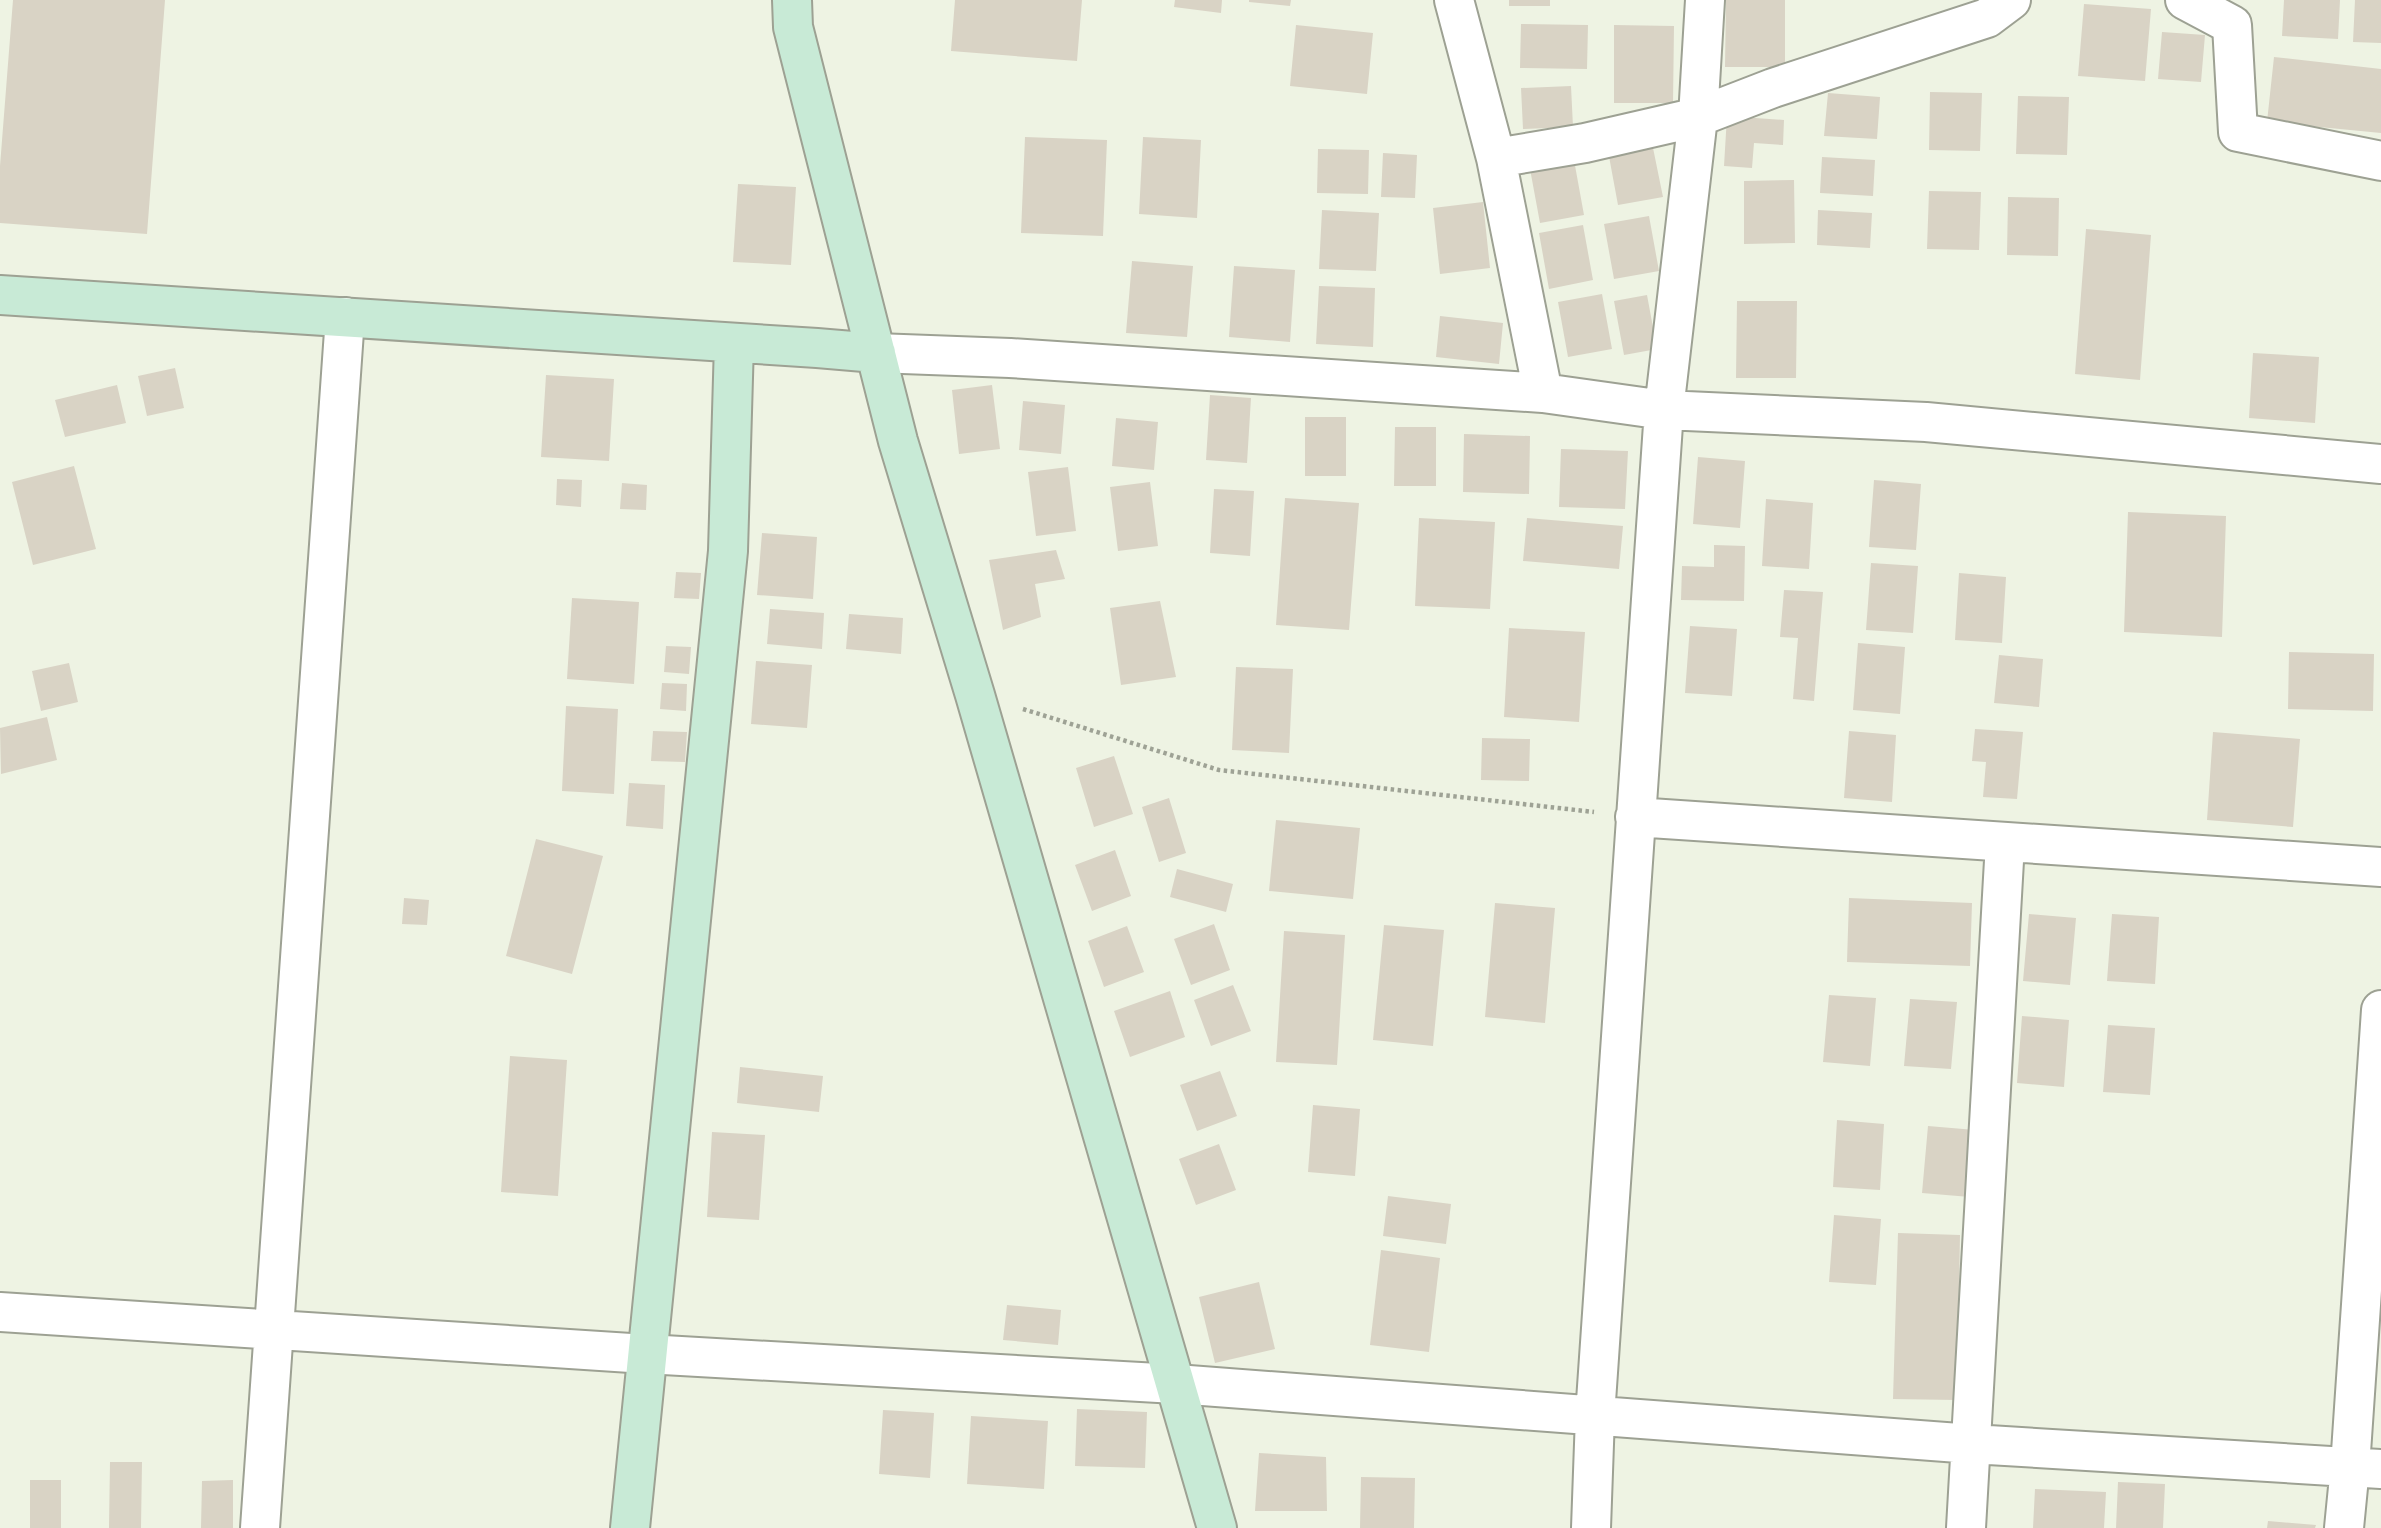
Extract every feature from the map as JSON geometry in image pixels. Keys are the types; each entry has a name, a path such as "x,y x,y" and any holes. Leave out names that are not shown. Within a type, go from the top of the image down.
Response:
{"street":[{"path":"792,0 793,27 898,441 975,695 1217,1528"},
{"path":"1454,0 1496,158 1543,393"},
{"path":"1591,1528 1595,1416 1634,817 1664,410 1698,117 1705,0"},
{"path":"1496,158 1585,143 1698,117 1773,88 1987,18 2011,0"},
{"path":"2185,0 2232,25 2238,132 2381,161"},
{"path":"0,295 876,354 1010,358 1543,393 1664,410 1926,422 2381,464"},
{"path":"260,1528 345,317"},
{"path":"629,1528 728,551 734,343"},
{"path":"1634,817 2381,867"},
{"path":"1966,1528 2005,843"},
{"path":"2344,1528 2365,1468 2381,1010"},
{"path":"0,1312 646,1354 1177,1384 1972,1444 2365,1468"}],"path":[{"path":"975,695 1219,770 1634,817"}],"building":[{"path":"13,0 165,0 147,234 0,223 0,166"},
{"path":"955,0 1082,0 1077,61 951,51"},
{"path":"1175,0 1222,0 1221,13 1174,7"},
{"path":"1249,0 1291,0 1290,6"},
{"path":"1509,0 1550,0 1550,6 1509,6"},
{"path":"1726,0 1785,0 1785,67 1725,67"},
{"path":"2284,0 2340,0 2338,39 2282,36"},
{"path":"2355,0 2381,0 2381,43 2353,42"},
{"path":"2084,4 2151,9 2145,81 2078,76"},
{"path":"1521,24 1588,25 1587,69 1520,68"},
{"path":"1296,25 1373,33 1367,94 1290,86"},
{"path":"1614,25 1674,26 1673,103 1614,103"},
{"path":"2162,32 2205,35 2201,82 2158,79"},
{"path":"2274,57 2381,69 2381,133 2267,122"},
{"path":"1571,86 1573,127 1523,129 1521,88"},
{"path":"1930,92 1982,93 1980,151 1929,150"},
{"path":"1828,93 1880,97 1877,139 1824,136"},
{"path":"2018,96 2069,97 2067,155 2016,154"},
{"path":"1727,116 1784,120 1783,145 1754,143 1752,168 1724,166"},
{"path":"1025,137 1107,140 1103,236 1021,233"},
{"path":"1143,137 1201,140 1197,218 1139,214"},
{"path":"1652,143 1663,197 1618,205 1608,151"},
{"path":"1318,149 1369,150 1368,194 1317,193"},
{"path":"1383,153 1417,155 1415,198 1381,197"},
{"path":"1822,157 1875,160 1873,196 1820,193"},
{"path":"1574,160 1584,215 1540,223 1530,169"},
{"path":"1794,180 1795,243 1744,244 1744,181"},
{"path":"738,184 796,187 791,265 733,262"},
{"path":"1929,191 1981,192 1979,250 1927,249"},
{"path":"2008,197 2059,198 2058,256 2007,255"},
{"path":"1483,202 1490,268 1440,274 1433,208"},
{"path":"1322,210 1379,213 1376,271 1319,269"},
{"path":"1818,210 1872,213 1870,248 1817,245"},
{"path":"1649,216 1659,271 1614,279 1604,224"},
{"path":"1583,225 1593,280 1549,289 1539,233"},
{"path":"2086,229 2151,235 2140,380 2075,374"},
{"path":"1132,261 1193,266 1187,337 1126,333"},
{"path":"1234,266 1295,270 1290,342 1229,337"},
{"path":"1319,286 1375,288 1373,347 1316,344"},
{"path":"1602,294 1612,349 1568,357 1558,302"},
{"path":"1647,295 1657,349 1624,355 1614,301"},
{"path":"1737,301 1797,301 1796,378 1736,378"},
{"path":"1440,316 1503,323 1499,364 1436,357"},
{"path":"2253,353 2319,357 2315,423 2249,418"},
{"path":"175,368 184,408 147,416 138,376"},
{"path":"546,375 614,379 609,461 541,457"},
{"path":"117,385 126,423 65,437 55,400"},
{"path":"992,385 1000,449 959,454 952,390"},
{"path":"1210,395 1251,398 1247,463 1206,460"},
{"path":"1023,401 1065,405 1061,454 1019,450"},
{"path":"1305,417 1346,417 1346,476 1305,476"},
{"path":"1116,418 1158,422 1154,470 1112,466"},
{"path":"1395,427 1436,427 1436,486 1394,486"},
{"path":"1464,434 1530,436 1529,494 1463,492"},
{"path":"1561,449 1628,451 1625,509 1559,507"},
{"path":"1698,457 1745,461 1740,528 1693,524"},
{"path":"74,466 96,549 33,565 12,482"},
{"path":"1068,467 1076,531 1036,536 1028,472"},
{"path":"557,479 582,480 581,507 556,505"},
{"path":"1874,480 1921,484 1916,550 1869,547"},
{"path":"1150,482 1158,546 1118,551 1110,487"},
{"path":"622,483 647,485 646,510 620,509"},
{"path":"1214,489 1254,491 1250,556 1210,553"},
{"path":"1285,498 1359,503 1349,630 1276,625"},
{"path":"1766,499 1813,503 1809,569 1762,566"},
{"path":"2128,512 2226,516 2222,637 2124,632"},
{"path":"1419,518 1495,522 1490,609 1415,606"},
{"path":"1527,518 1623,526 1619,569 1523,561"},
{"path":"762,533 817,537 813,599 757,595"},
{"path":"1714,545 1745,546 1744,601 1681,600 1682,566 1714,567"},
{"path":"1056,550 1065,579 1035,584 1041,617 1003,630 989,560"},
{"path":"1871,563 1918,566 1913,633 1866,630"},
{"path":"676,572 701,573 699,599 674,598"},
{"path":"1959,573 2006,577 2002,643 1955,640"},
{"path":"1784,590 1823,592 1814,701 1793,699 1798,638 1780,637"},
{"path":"572,598 639,602 634,684 567,679"},
{"path":"1160,601 1176,677 1121,685 1110,608"},
{"path":"770,609 824,613 822,649 767,644"},
{"path":"849,614 903,618 901,654 846,649"},
{"path":"1690,626 1737,629 1732,696 1685,693"},
{"path":"1509,628 1585,632 1579,722 1504,717"},
{"path":"1858,643 1905,647 1900,714 1853,710"},
{"path":"666,646 691,647 689,674 664,672"},
{"path":"2289,652 2374,654 2373,711 2288,709"},
{"path":"1999,655 2043,659 2039,707 1994,703"},
{"path":"756,661 812,665 807,728 751,724"},
{"path":"69,663 78,702 41,711 32,671"},
{"path":"1236,667 1293,669 1289,753 1232,750"},
{"path":"662,683 687,684 686,711 660,709"},
{"path":"566,706 618,709 614,794 562,791"},
{"path":"47,717 57,760 1,774 0,728"},
{"path":"1975,729 2023,732 2017,799 1983,797 1986,762 1972,761"},
{"path":"653,731 687,732 685,762 651,761"},
{"path":"1849,731 1896,735 1892,802 1844,798"},
{"path":"2213,732 2300,739 2293,827 2207,820"},
{"path":"1482,738 1530,739 1529,781 1481,780"},
{"path":"1114,756 1133,814 1094,827 1076,768"},
{"path":"629,783 665,785 663,829 626,826"},
{"path":"1169,798 1186,853 1159,862 1142,807"},
{"path":"1276,820 1360,828 1353,899 1269,891"},
{"path":"536,839 603,856 572,974 506,956"},
{"path":"1115,850 1131,896 1092,911 1075,865"},
{"path":"1177,869 1233,884 1226,912 1170,897"},
{"path":"404,898 429,900 427,925 402,924"},
{"path":"1849,898 1972,903 1970,966 1847,962"},
{"path":"1495,903 1555,908 1545,1023 1485,1017"},
{"path":"2029,914 2076,918 2070,985 2023,981"},
{"path":"2112,914 2159,917 2155,984 2107,981"},
{"path":"1214,924 1230,970 1191,985 1174,939"},
{"path":"1384,925 1444,930 1433,1046 1373,1040"},
{"path":"1127,926 1144,972 1104,987 1088,941"},
{"path":"1284,931 1345,935 1337,1065 1276,1062"},
{"path":"1233,985 1251,1031 1211,1046 1194,1000"},
{"path":"1170,991 1185,1037 1130,1057 1114,1011"},
{"path":"1829,995 1876,998 1870,1066 1823,1062"},
{"path":"1910,999 1957,1002 1951,1069 1904,1066"},
{"path":"2022,1016 2069,1020 2064,1087 2017,1083"},
{"path":"2108,1025 2155,1028 2150,1095 2103,1092"},
{"path":"510,1056 567,1060 558,1196 501,1192"},
{"path":"740,1067 823,1076 819,1112 737,1103"},
{"path":"1220,1071 1237,1116 1197,1131 1180,1085"},
{"path":"1313,1105 1360,1109 1355,1176 1308,1172"},
{"path":"1837,1120 1884,1124 1880,1190 1833,1187"},
{"path":"1928,1126 1975,1130 1970,1197 1922,1193"},
{"path":"712,1132 765,1135 759,1220 707,1217"},
{"path":"1219,1144 1236,1190 1196,1205 1179,1159"},
{"path":"1388,1196 1451,1204 1446,1244 1383,1236"},
{"path":"1834,1215 1881,1219 1876,1285 1829,1282"},
{"path":"1898,1233 1960,1235 1957,1400 1893,1399"},
{"path":"1381,1250 1440,1258 1429,1352 1370,1345"},
{"path":"1259,1282 1275,1349 1215,1363 1199,1297"},
{"path":"1007,1305 1061,1310 1058,1345 1003,1340"},
{"path":"1077,1409 1147,1412 1145,1468 1075,1466"},
{"path":"883,1410 934,1413 930,1478 879,1474"},
{"path":"971,1416 1048,1421 1044,1489 967,1484"},
{"path":"1259,1453 1326,1457 1327,1511 1255,1511"},
{"path":"110,1462 142,1462 141,1528 109,1528"},
{"path":"1361,1477 1415,1478 1414,1528 1360,1528"},
{"path":"30,1480 61,1480 61,1528 30,1528"},
{"path":"233,1480 233,1528 201,1528 202,1481"},
{"path":"2118,1482 2165,1484 2163,1528 2116,1528"},
{"path":"2035,1489 2106,1492 2104,1528 2033,1528"},
{"path":"2268,1521 2316,1525 2315,1528 2267,1528"}]}
